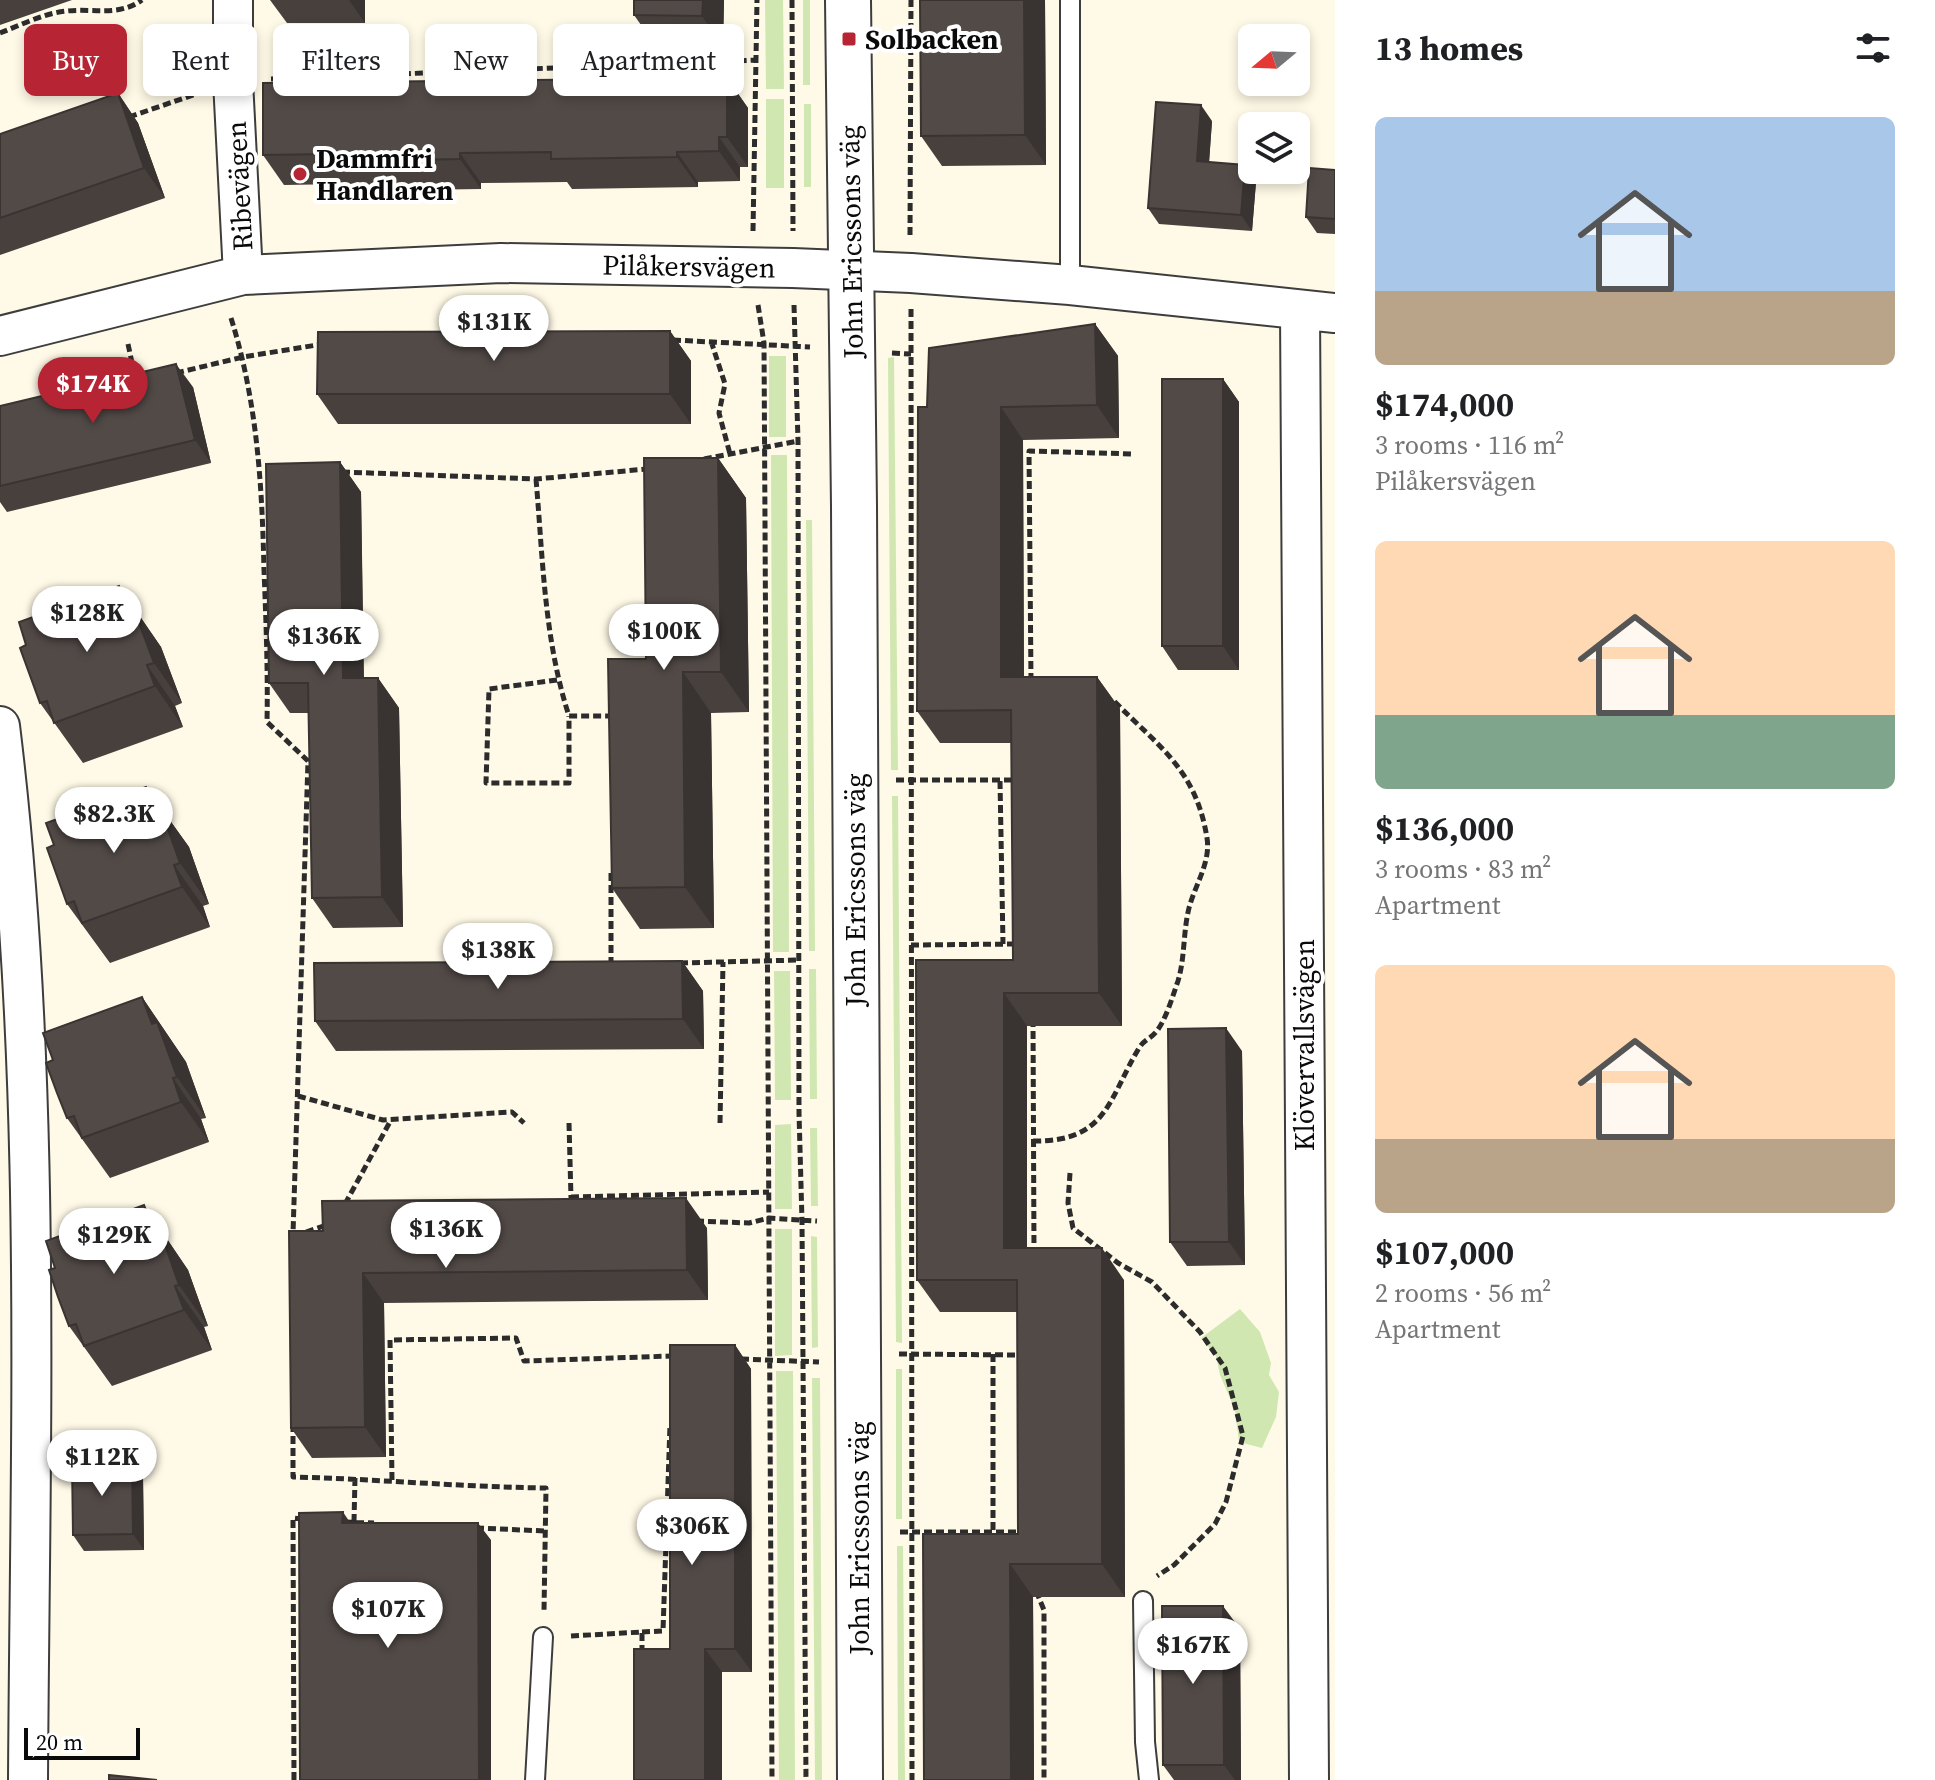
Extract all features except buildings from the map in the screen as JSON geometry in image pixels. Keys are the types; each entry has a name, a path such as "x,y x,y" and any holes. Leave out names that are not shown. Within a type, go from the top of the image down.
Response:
{"street":[{"name":"Ribevägen","path":"233,0 233,24"},
{"name":"John Ericssons väg","path":"848,0 855,522 860,1780"},
{"name":"Ribevägen","path":"231,279 233,96"},
{"name":"Pilåkersvägen","path":"0,336 231,279 501,263 911,273 1070,285 1318,311"},
{"name":"Klövervallsvägen","path":"1309,1780 1318,311"},
{"path":"0,726 14,840 25,1027 15,1240 28,1780"}],"lane":[{"path":"1070,0 1070,285"},
{"path":"1143,1601 1145,1742 1149,1780"},
{"path":"535,1780 543,1637"}],"path":[{"path":"0,33 67,11 110,12 142,0"},
{"path":"757,0 752,267 764,343 772,1780"},
{"path":"792,0 793,268 798,441 806,1780"},
{"path":"911,0 915,39 908,185 911,273 912,1780"},
{"path":"889,39 915,39"},
{"path":"257,80 757,60"},
{"path":"116,121 189,96"},
{"path":"231,279 261,469 267,722 308,761 293,1236 335,1223"},
{"path":"491,335 522,335"},
{"path":"664,340 764,343 911,354"},
{"path":"711,341 725,384 719,413 730,454"},
{"path":"167,375 243,357 327,344"},
{"path":"702,459 798,441"},
{"path":"1031,694 1029,451 1134,454"},
{"path":"338,472 536,479 660,467"},
{"path":"536,479 549,638 557,680 569,716 569,783 486,783 489,689 557,680"},
{"path":"797,508 806,508"},
{"path":"1031,679 1047,682"},
{"path":"1033,1141 1058,1141 1085,1130 1100,1119 1141,1043 1157,1031 1178,979 1188,910 1209,853 1198,804 1183,771 1159,743 1109,697"},
{"path":"612,731 612,716 619,705"},
{"path":"569,716 612,716"},
{"path":"911,780 1031,780"},
{"path":"1000,780 1003,944"},
{"path":"611,965 612,856"},
{"path":"911,945 1032,944"},
{"path":"667,964 799,960"},
{"path":"720,1123 723,962"},
{"path":"598,968 625,965"},
{"path":"1033,1004 1034,1262"},
{"path":"298,1096 391,1120 512,1112 524,1123"},
{"path":"342,1210 391,1120"},
{"path":"569,1123 570,1207"},
{"path":"1070,1173 1068,1203 1073,1228 1118,1263 1152,1282 1200,1332 1225,1368 1243,1436 1226,1502 1215,1524 1174,1565 1148,1581"},
{"path":"571,1197 769,1192"},
{"path":"653,1207 654,1195"},
{"path":"693,1221 749,1223 769,1218 802,1221"},
{"path":"1093,1254 1103,1251"},
{"path":"392,1480 390,1340 516,1338 524,1361 686,1357"},
{"path":"912,1354 1034,1355"},
{"path":"993,1354 993,1532"},
{"path":"672,1356 672,1371"},
{"path":"727,1359 803,1362"},
{"path":"293,1417 293,1477 392,1480 465,1487 546,1488 543,1637 663,1631 670,1417"},
{"path":"354,1522 355,1478"},
{"path":"294,1780 293,1518 308,1519"},
{"path":"339,1521 383,1524"},
{"path":"472,1527 546,1531"},
{"path":"912,1532 1035,1532"},
{"path":"1036,1580 1036,1595 1044,1610 1044,1780"},
{"path":"642,1632 642,1662"}],"green space":[{"path":"765,0 783,0 784,89 766,89"},
{"path":"803,0 810,0 810,85 803,85"},
{"path":"766,99 784,99 784,188 766,188"},
{"path":"804,104 811,104 811,187 804,187"},
{"path":"769,356 786,356 786,437 769,437"},
{"path":"894,357 898,770 891,770 888,358"},
{"path":"771,455 787,455 789,952 773,952"},
{"path":"806,520 812,520 815,951 809,951"},
{"path":"892,796 898,796 902,1343 896,1342"},
{"path":"809,969 816,969 817,1099 810,1099"},
{"path":"774,971 790,971 791,1100 775,1100"},
{"path":"791,1124 792,1209 775,1209 775,1125"},
{"path":"810,1128 817,1128 818,1206 811,1206"},
{"path":"775,1229 792,1229 792,1355 775,1356"},
{"path":"811,1236 817,1237 818,1347 812,1348"},
{"path":"1240,1309 1260,1332 1271,1363 1269,1375 1279,1392 1276,1417 1262,1448 1239,1442 1235,1410 1220,1375 1216,1356 1201,1338"},
{"path":"896,1369 902,1369 902,1519 896,1519"},
{"path":"776,1371 793,1371 795,1780 779,1780"},
{"path":"812,1378 820,1378 822,1780 815,1780"},
{"path":"897,1546 903,1546 905,1780 898,1780"}],"place":[{"name":"Solbacken","path":"849,39"},
{"name":"Dammfri Handlaren","path":"300,174"}]}
